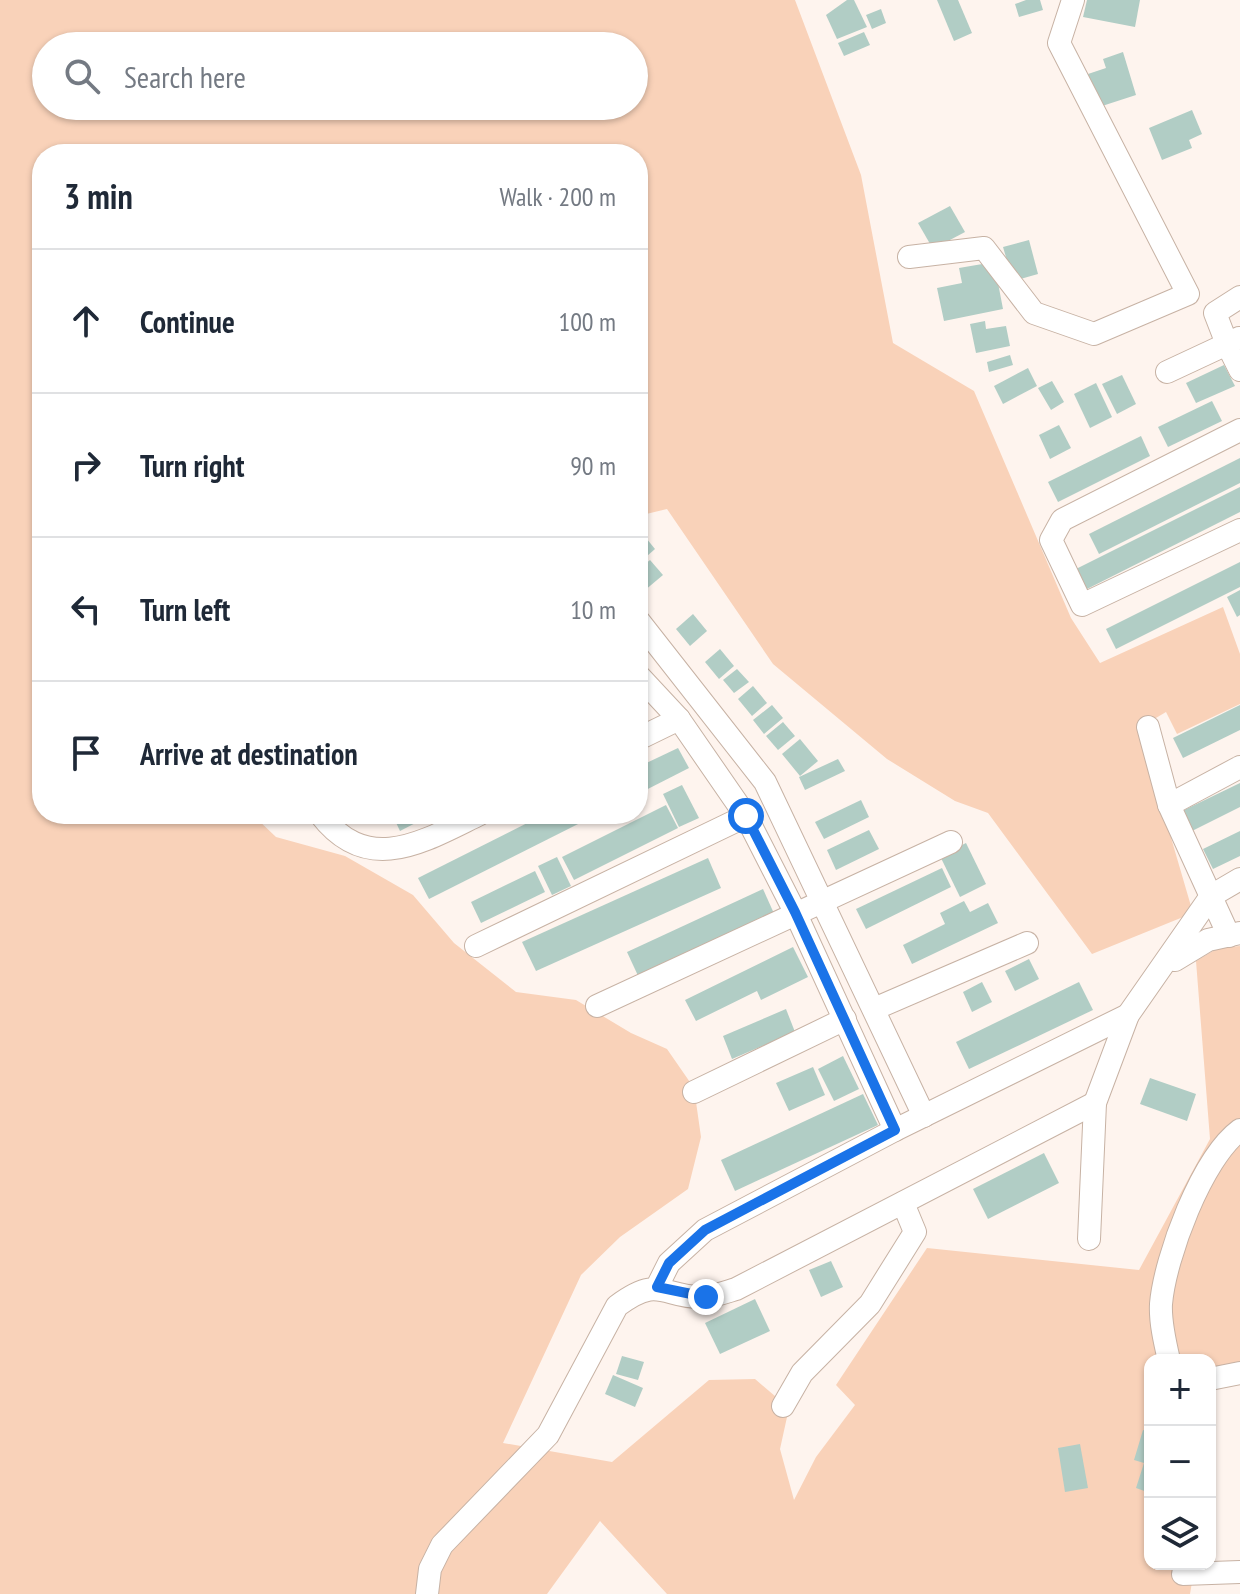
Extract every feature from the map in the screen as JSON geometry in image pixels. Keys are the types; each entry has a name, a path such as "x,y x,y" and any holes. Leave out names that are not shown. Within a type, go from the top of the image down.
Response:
{"street":[{"path":"909,257 984,248 1034,313 1094,334 1188,294 1059,43 1073,0"},
{"path":"1240,297 1215,313 1233,341 1240,370"},
{"path":"1167,372 1233,341"},
{"path":"1240,430 1062,520 1051,540 1082,605 1240,530"},
{"path":"648,633 759,773 824,900 924,1116"},
{"path":"648,686 679,719 746,816 795,912 895,1130"},
{"path":"648,734 679,719"},
{"path":"1148,727 1169,805 1211,896 1234,934 1208,940 1164,966"},
{"path":"1169,805 1240,767"},
{"path":"476,946 746,816"},
{"path":"327,824 331,829 361,844 392,851 414,846 459,824"},
{"path":"597,1006 951,842"},
{"path":"1089,1239 1095,1103 1128,1015 1211,896 1240,879"},
{"path":"874,1009 1027,943"},
{"path":"657,1287 669,1263 705,1230 895,1130 1128,1015"},
{"path":"694,1092 845,1019"},
{"path":"427,1594 430,1569 442,1545 548,1435 617,1306 630,1296 657,1287 706,1297 736,1289 1095,1103"},
{"path":"1168,1354 1161,1309 1163,1286 1204,1172 1229,1138 1240,1130"},
{"path":"783,1406 802,1373 870,1304 915,1232 903,1203"},
{"path":"1216,1378 1240,1373"},
{"path":"1183,1577 1240,1572"}],"shaded area":[{"path":"0,0 795,0 861,175 893,343 974,391 1071,618 1100,663 1223,607 1240,654 1240,704 1177,734 1166,712 1139,728 1193,913 1092,954 988,813 955,801 887,759 773,664 667,509 648,514 648,144 32,144 32,824 262,824 276,837 345,856 413,895 454,943 516,992 576,1000 631,1033 667,1049 694,1088 701,1137 688,1189 620,1237 581,1275 503,1443 612,1462 709,1380 755,1379 789,1408 780,1449 794,1500 816,1457 855,1405 836,1385 927,1248 1139,1270 1210,1139 1196,961 1218,948 1240,946 1240,1364 1216,1372 1216,1354 1144,1354 1144,1570 1194,1570 1190,1594 667,1594 600,1521 547,1594 0,1594"}],"building":[{"path":"847,0 854,0 867,27 837,39 826,15"},
{"path":"937,0 958,0 972,33 954,41"},
{"path":"1040,0 1043,10 1019,17 1015,4"},
{"path":"1087,0 1140,0 1135,27 1083,17"},
{"path":"881,9 886,23 872,29 866,15"},
{"path":"864,32 870,45 844,56 838,43"},
{"path":"1123,52 1136,95 1099,107 1088,74 1106,68 1103,59"},
{"path":"1192,110 1202,134 1189,140 1192,148 1162,160 1149,128"},
{"path":"950,206 965,232 933,249 918,223"},
{"path":"1029,240 1038,274 1013,281 1003,247"},
{"path":"994,262 1003,309 944,321 937,288 962,283 959,268"},
{"path":"985,321 986,329 1006,326 1010,346 976,353 970,324"},
{"path":"1010,355 1013,365 989,372 987,362"},
{"path":"1224,365 1235,386 1196,403 1186,383"},
{"path":"1028,368 1037,386 1003,404 994,386"},
{"path":"1122,375 1136,404 1117,414 1102,384"},
{"path":"1052,381 1064,402 1051,410 1038,388"},
{"path":"1096,383 1112,417 1090,428 1074,394"},
{"path":"1212,401 1222,421 1168,447 1158,427"},
{"path":"1059,425 1071,448 1050,459 1039,435"},
{"path":"1141,436 1150,456 1058,502 1048,482"},
{"path":"1240,458 1240,483 1099,554 1089,534"},
{"path":"1240,487 1240,512 1087,589 1076,569"},
{"path":"648,540 655,549 648,555"},
{"path":"650,560 663,575 648,588"},
{"path":"1240,562 1240,587 1116,649 1106,629"},
{"path":"1240,590 1240,615 1237,617 1227,597"},
{"path":"693,614 707,631 690,646 676,629"},
{"path":"720,649 734,666 719,679 705,662"},
{"path":"737,669 749,682 734,693 723,680"},
{"path":"753,686 767,703 752,716 738,699"},
{"path":"772,705 783,718 764,734 753,720"},
{"path":"1240,705 1240,730 1183,758 1173,738"},
{"path":"783,722 795,736 778,750 766,736"},
{"path":"800,739 818,761 800,776 782,754"},
{"path":"678,748 689,768 648,789 648,762"},
{"path":"838,759 845,771 805,790 799,777"},
{"path":"1240,783 1240,807 1188,833 1178,813"},
{"path":"682,785 699,818 679,827 663,794"},
{"path":"861,800 869,817 824,839 815,822"},
{"path":"666,805 678,828 574,880 562,857 628,824 648,824 648,814"},
{"path":"397,824 414,824 400,831"},
{"path":"525,824 578,824 429,899 418,878"},
{"path":"869,830 879,849 836,870 827,850"},
{"path":"1240,831 1240,856 1213,869 1203,849"},
{"path":"966,843 986,884 960,897 940,856"},
{"path":"557,857 571,886 552,895 538,866"},
{"path":"708,858 721,888 536,971 522,942"},
{"path":"942,868 951,887 866,929 856,909"},
{"path":"535,871 545,892 481,923 471,902"},
{"path":"763,889 776,918 640,980 627,952"},
{"path":"964,901 970,912 988,903 998,923 912,964 903,945 945,924 940,913"},
{"path":"793,947 808,977 761,1000 757,991 696,1021 685,1000"},
{"path":"1029,959 1039,979 1015,991 1005,971"},
{"path":"982,982 992,1002 972,1012 963,992"},
{"path":"1079,982 1093,1010 969,1069 956,1042"},
{"path":"786,1009 795,1032 732,1059 723,1036"},
{"path":"843,1056 859,1089 834,1101 818,1069"},
{"path":"813,1067 825,1095 789,1111 776,1083"},
{"path":"1150,1078 1196,1094 1187,1121 1140,1104"},
{"path":"863,1094 878,1125 735,1191 721,1160"},
{"path":"1044,1153 1059,1183 988,1219 973,1189"},
{"path":"831,1261 843,1287 821,1297 809,1270"},
{"path":"755,1299 770,1331 720,1354 705,1323"},
{"path":"622,1356 644,1362 638,1380 616,1374"},
{"path":"613,1375 643,1388 635,1407 605,1394"},
{"path":"1143,1430 1144,1430 1144,1463 1134,1460"},
{"path":"1080,1444 1088,1488 1065,1492 1058,1448"},
{"path":"1144,1463 1144,1491 1136,1488"}],"route":[{"path":"706,1297 682,1295 657,1287 669,1263 682,1249 705,1230 895,1130 795,912 746,816"}]}
